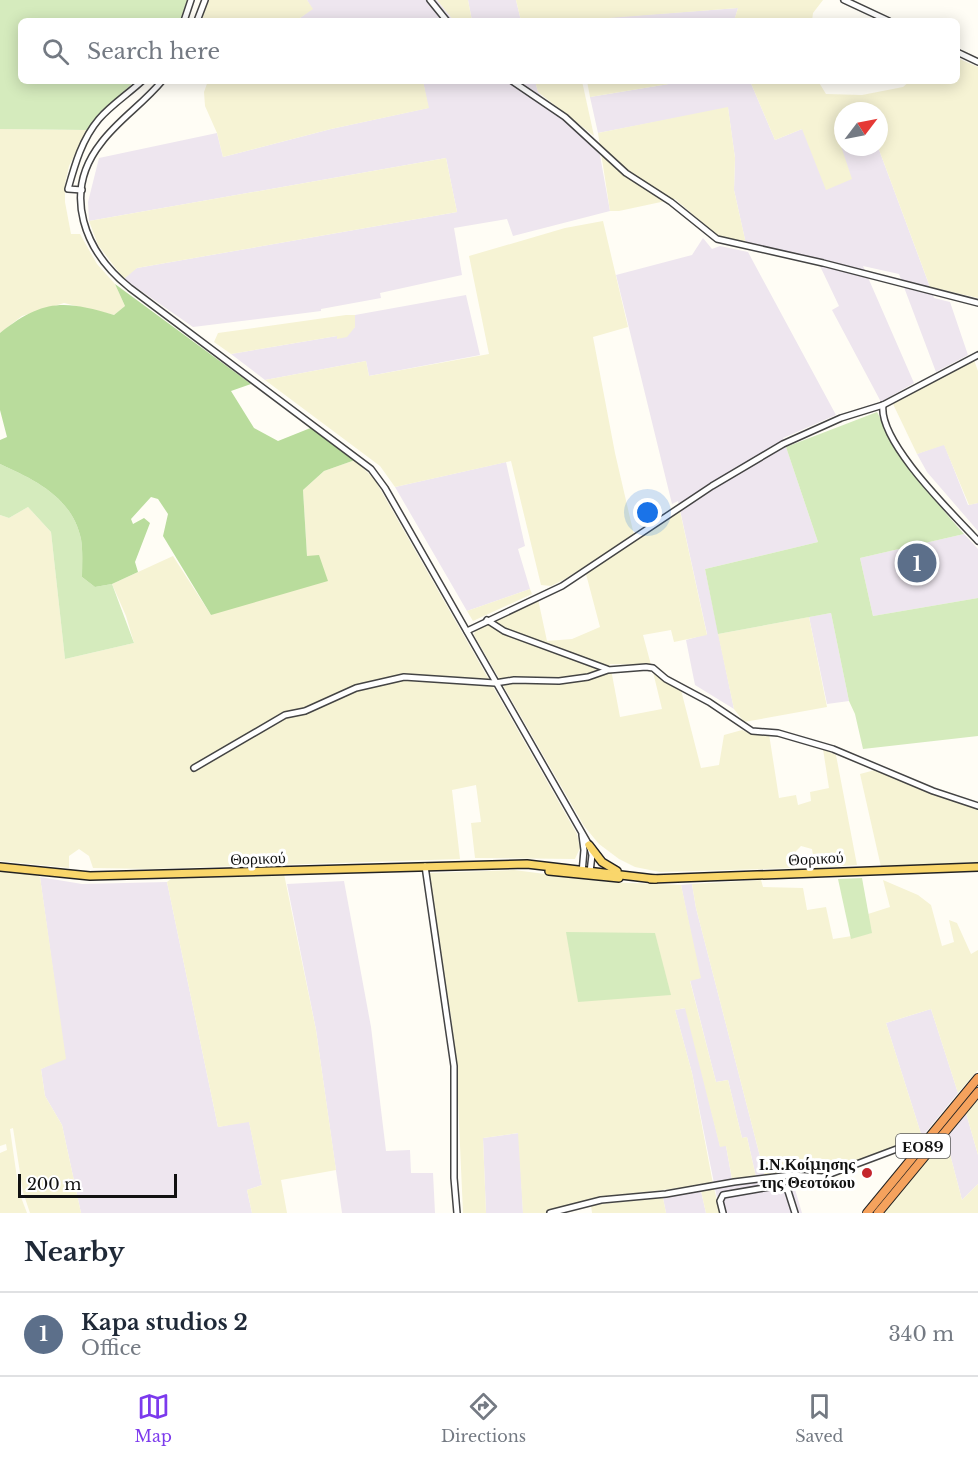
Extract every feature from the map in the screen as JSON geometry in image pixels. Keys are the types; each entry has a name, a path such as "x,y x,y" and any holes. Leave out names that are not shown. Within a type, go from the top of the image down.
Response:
{"highway":[{"name":"ΕΟ89","path":"867,1213 978,1078"},
{"name":"ΕΟ89","path":"879,1213 978,1092"}],"main road":[{"path":"589,845 611,868 631,876"},
{"name":"Θορικού","path":"0,867 100,876 518,865 655,879 978,867"},
{"name":"Θορικού","path":"586,872 655,879"}],"street":[{"path":"185,18 191,0"},
{"path":"198,18 205,0"},
{"path":"430,0 445,18"},
{"path":"844,0 883,18"},
{"path":"960,53 978,62"},
{"path":"82,190 68,189 75,161 88,136 99,120 139,84"},
{"path":"159,84 99,146 82,190 81,210 85,229 110,271 371,469 385,488 589,845 592,855 586,872"},
{"path":"516,84 564,117 626,173 663,196 717,239 823,263 978,303"},
{"path":"467,631 562,586 712,486 783,444 841,418 883,405 978,355"},
{"path":"883,405 882,413 886,423 918,477 978,541"},
{"path":"487,620 514,634 608,670"},
{"path":"194,768 285,715 305,711 357,688 404,677 495,683 514,680 559,681 588,677 608,670 653,668 666,679 709,702 752,731 778,732 833,749 933,791 978,806"},
{"path":"580,831 586,872"},
{"path":"424,866 454,1066 454,1185 457,1213"},
{"path":"550,1213 601,1200 666,1194 791,1174 822,1177 902,1147 915,1144 922,1146"},
{"path":"723,1213 720,1201 723,1195 781,1185 788,1191 795,1213"}],"shaded area":[{"path":"209,0 307,0 313,9 300,18 202,18"},
{"path":"307,0 437,0 452,18 300,18 312,9"},
{"path":"437,0 468,0 471,18 452,18"},
{"path":"468,0 516,0 520,18 471,18"},
{"path":"516,0 823,0 813,13 812,18 735,18 738,8 609,18 520,18"},
{"path":"738,8 735,18 602,18"},
{"path":"960,59 978,67 978,298 930,287 881,156 888,156 888,102 834,102 834,156 844,156 852,179 826,190 802,129 775,140 751,84 820,84 826,94 862,95 903,87 906,84 960,84"},
{"path":"207,84 424,84 429,108 331,129 223,157 217,133 205,106 204,92"},
{"path":"424,84 536,84 538,92 559,116 599,150 610,211 513,236 507,219 454,228 462,275 380,293 381,298 321,309 321,311 193,327 124,279 128,273 137,268 457,212 446,158 89,221 88,202 99,158 217,133 223,157 331,129 428,108"},
{"path":"536,84 583,84 594,136 538,92"},
{"path":"588,84 669,84 590,97"},
{"path":"669,84 751,84 775,140 802,129 834,139 834,156 881,156 934,298 950,302 968,355 936,372 899,274 863,266 914,383 881,402 832,310 839,306 820,266 822,259 746,244 734,190 735,158 728,108 598,133 590,97"},
{"path":"728,107 735,158 734,190 746,244 718,236 675,199 610,211 598,133"},
{"path":"0,129 87,130 69,166 65,184 65,202 71,234 80,234 97,264 115,284 125,306 114,315 64,303 22,316 0,333"},
{"path":"446,158 457,212 137,268 124,279 98,245 89,221"},
{"path":"603,221 628,327 593,337 615,453 634,535 551,586 541,585 511,461 395,487 380,466 265,380 366,361 369,376 489,354 469,256 565,228"},
{"path":"703,238 712,249 720,246 748,252 836,415 783,438 818,542 705,569 734,709 695,685 686,640 707,634 678,501 672,504 616,275 692,255"},
{"path":"466,295 480,355 369,376 366,361 265,380 231,354 337,336 337,339 355,327 355,315"},
{"path":"355,315 355,327 347,337 337,339 337,336 231,354 214,342 218,333"},
{"path":"974,360 978,371 978,503 969,505 944,445 917,454 893,404"},
{"path":"944,444 968,505 978,503 978,531 927,472 917,454"},
{"path":"355,460 375,480 577,834 580,848 575,859 475,858 471,823 481,822 476,785 452,790 460,859 151,869 93,868 89,856 79,849 69,856 69,868 0,861 0,515 9,518 28,507 51,532 65,659 134,643 126,616 112,584 173,556 211,615 307,556 303,490 324,471"},
{"path":"506,462 525,546 518,549 530,589 467,611 395,487"},
{"path":"680,511 707,635 674,642 671,630 643,635 651,665 610,664 620,717 662,709 653,672 681,690 701,768 719,765 724,735 742,730 751,734 769,734 779,798 796,795 798,805 811,801 810,792 829,788 823,749 836,755 857,865 815,868 812,849 801,846 796,851 797,868 660,872 635,867 619,859 599,844 584,826 474,635 475,630 538,599 547,641 572,639 600,627 586,574"},
{"path":"964,534 978,549 978,598 873,616 860,558"},
{"path":"530,589 532,594 473,621 467,611"},
{"path":"831,613 849,701 827,704 809,617"},
{"path":"809,617 827,707 744,722 734,709 718,634"},
{"path":"875,770 922,790 978,809 978,862 881,867 860,774"},
{"path":"0,870 36,874 40,877 66,1059 41,1069 45,1096 62,1125 81,1213 30,1213 23,1192 13,1128 10,1129 19,1192 27,1213 0,1213 0,1153 7,1150 6,1144 0,1146"},
{"path":"514,870 608,882 681,885 701,978 690,981 716,1082 728,1080 742,1138 747,1137 756,1177 732,1179 726,1146 720,1147 685,1008 675,1010 692,1073 713,1184 594,1198 545,1213 523,1213 518,1133 483,1138 486,1213 463,1213 457,1078 451,1016 438,950 428,873"},
{"path":"284,874 316,1030 336,1170 281,1180 287,1213 252,1213 247,1190 262,1185 249,1122 218,1127 167,882 172,878"},
{"path":"40,877 82,884 167,882 218,1127 249,1121 262,1185 247,1190 252,1213 81,1213 62,1125 45,1096 41,1069 65,1058"},
{"path":"761,880 763,887 803,888 807,910 826,907 833,939 871,933 868,914 890,907 883,880 918,895 931,905 942,946 954,942 949,920 957,923 971,954 978,950 978,1070 958,1093 931,1009 886,1023 922,1137 823,1173 790,1171 765,1176 696,908 692,884"},
{"path":"344,881 371,1027 386,1151 410,1150 411,1173 433,1173 435,1213 342,1213 316,1030 287,884"},
{"path":"692,884 696,908 765,1176 756,1177 747,1137 742,1138 728,1080 716,1082 690,980 700,978 681,885"},
{"path":"686,1008 720,1146 726,1146 733,1185 792,1179 802,1213 720,1213 692,1073 675,1010"},
{"path":"931,1009 958,1093 922,1137 886,1023"},
{"path":"978,1100 978,1155 966,1113"},
{"path":"966,1113 978,1155 978,1184 962,1200 946,1139"},
{"path":"519,1133 523,1213 486,1213 483,1138"},
{"path":"946,1139 962,1200 978,1184 978,1213 883,1213"},
{"path":"714,1188 720,1213 706,1213 701,1191"},
{"path":"701,1191 706,1213 666,1213 663,1198"},
{"path":"663,1198 666,1213 592,1213 591,1205"}],"green space":[{"path":"0,0 187,0 181,18 18,18 18,84 132,84 96,117 87,130 0,129"},
{"path":"115,284 251,384 231,391 254,428 278,441 313,427 355,460 324,471 303,490 307,556 319,555 328,581 211,615 163,536 168,514 158,499 151,497 131,519 133,524 144,518 150,523 135,562 138,572 112,584 95,587 82,577 81,539 76,524 61,501 39,484 0,464 0,440 7,437 0,410 0,333 29,314 54,306 81,307 114,315 125,306"},
{"path":"877,412 916,476 964,534 860,558 873,616 978,598 978,736 863,749 855,714 849,701 831,613 718,634 705,569 818,542 786,447"},
{"path":"0,464 39,484 61,501 76,524 81,539 82,577 95,587 112,584 134,643 65,659 51,532 28,507 9,518 0,515"},
{"path":"862,878 872,933 851,939 838,879"},
{"path":"566,932 655,933 671,995 578,1002"}],"place":[{"name":"Kapa studios 2","path":"917,563"},
{"name":"Ι.Ν.Κοίμησης της Θεοτόκου","path":"867,1173"}]}
